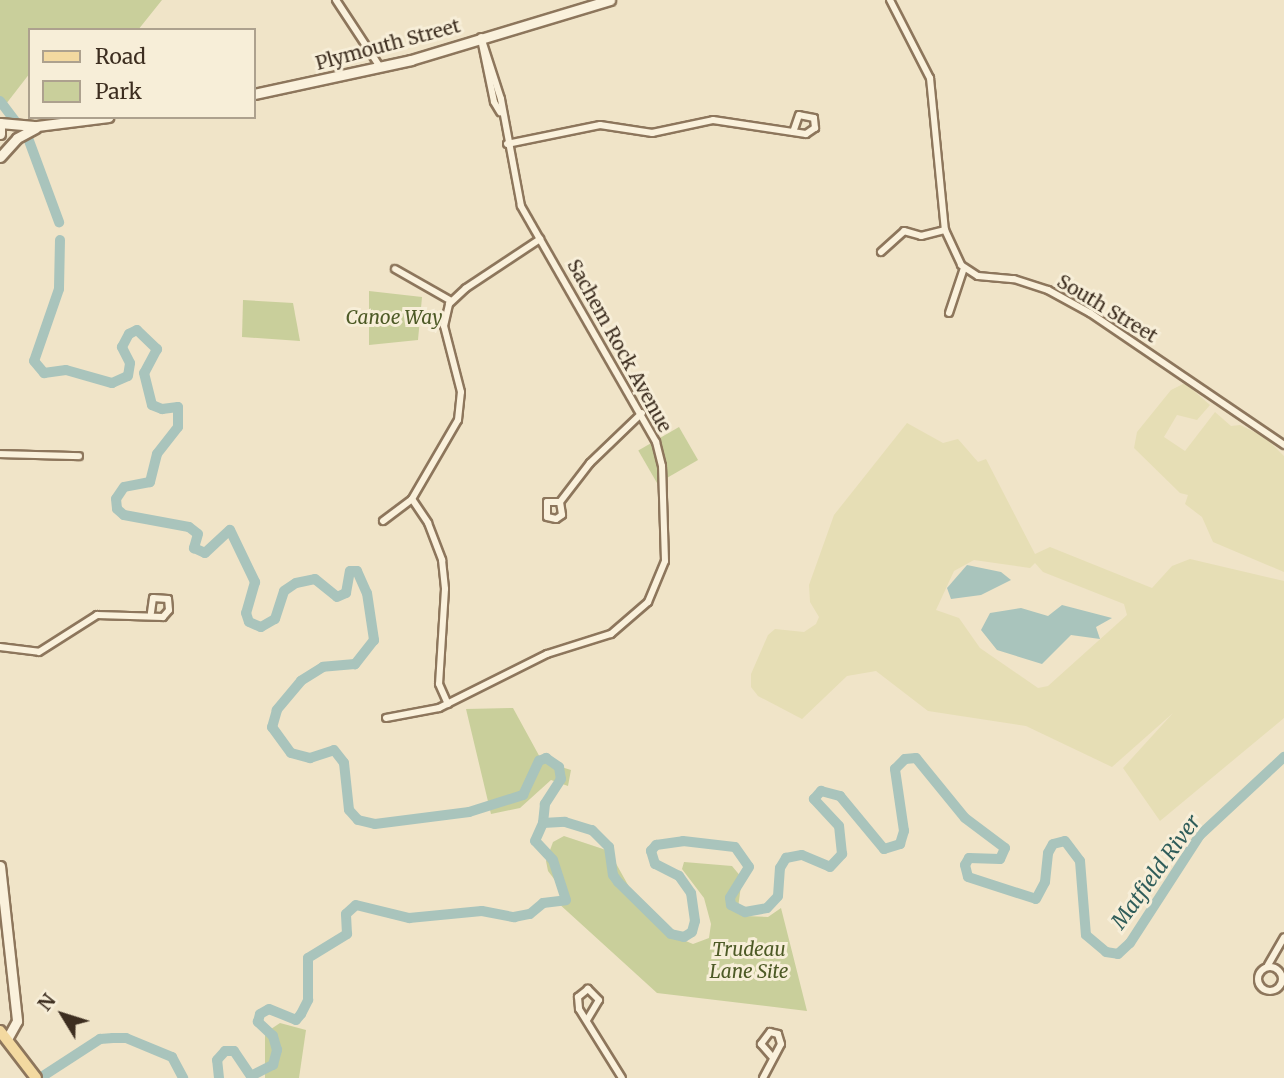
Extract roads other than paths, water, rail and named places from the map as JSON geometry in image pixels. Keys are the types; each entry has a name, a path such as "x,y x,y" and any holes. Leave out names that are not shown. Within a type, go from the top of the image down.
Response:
{"main road":[{"name":"Plymouth Street","path":"256,94 380,67 610,0"},
{"path":"0,157 24,131 57,121 82,119"},
{"path":"0,134 2,123 24,131"},
{"path":"0,866 17,1021 3,1035 34,1075"}],"street":[{"path":"335,0 380,67"},
{"path":"890,0 932,85 945,230 951,250 964,268 949,313"},
{"name":"Sachem Rock Avenue","path":"386,718 448,704 547,654 606,638 636,616 654,594 665,561 662,466 642,414 519,199 489,51 481,37"},
{"path":"507,144 600,125 657,132 713,120 793,132"},
{"path":"881,252 904,231 921,236 945,230"},
{"path":"383,522 412,499 460,413 459,384 444,326 451,301 540,239"},
{"name":"South Street","path":"964,268 984,277 1037,286 1077,306 1284,445"},
{"path":"395,269 451,301"},
{"path":"560,502 590,463 642,414"},
{"path":"0,454 79,456"},
{"path":"412,499 428,523 442,560 445,589 439,684 448,704"},
{"path":"0,647 35,653 97,615 151,614"},
{"path":"1268,965 1284,937"},
{"path":"587,1020 599,1000 588,989 577,1000 587,1020 622,1078"},
{"path":"763,1078 773,1058"}],"water":[{"path":"967,565 1001,572 1011,580 981,595 951,599 947,588"},
{"path":"1062,605 1112,618 1096,627 1100,639 1071,635 1042,664 997,650 981,630 990,613 1021,608 1048,616"}],"waterway":[{"path":"0,101 28,138 59,222"},
{"path":"60,240 59,289 34,361 44,373 66,370 112,383 128,376 130,363 122,347 129,334 137,330 157,349 144,373 152,405 162,409 178,407 178,427 157,454 150,482 124,487 116,499 117,509 124,515 189,527 198,534 194,548 205,553 230,530 255,582 246,613 249,622 261,627 275,619 284,591 296,583 315,579 337,597 346,593 350,571 357,571 367,593 374,640 355,664 323,667 301,681 277,710 272,727 291,753 310,758 334,750 344,763 349,810 358,820 375,824 469,812 523,795 539,761 546,758 559,767 561,779 545,804 543,823"},
{"name":"Matfield River","path":"219,1078 217,1060 225,1051 234,1051 251,1076 273,1065 277,1050 273,1036 258,1022 260,1014 269,1009 296,1020 308,1000 308,958 347,934 346,914 356,905 409,918 482,911 514,917 530,914 543,903 566,900 553,860 535,841 543,823 565,822 592,830 609,847 613,875 618,882 671,934 684,937 692,932 695,921 691,893 679,876 655,864 651,851 656,845 683,841 735,847 749,867 730,898 731,905 745,912 767,908 778,896 780,868 786,858 802,855 830,867 842,854 839,826 814,799 821,791 840,796 884,849 900,844 904,831 895,769 905,759 916,758 965,818 1005,848 1000,859 969,858 965,865 968,877 1036,899 1045,882 1048,853 1053,844 1065,841 1080,861 1086,935 1106,952 1118,954 1130,943 1200,835 1284,757"},
{"name":"Matfield River","path":"40,1078 100,1039 113,1038 126,1038 172,1057 183,1078"}],"park label":[{"name":"Canoe Way","path":"394,318"},
{"name":"Trudeau Lane Site","path":"749,961"}]}
